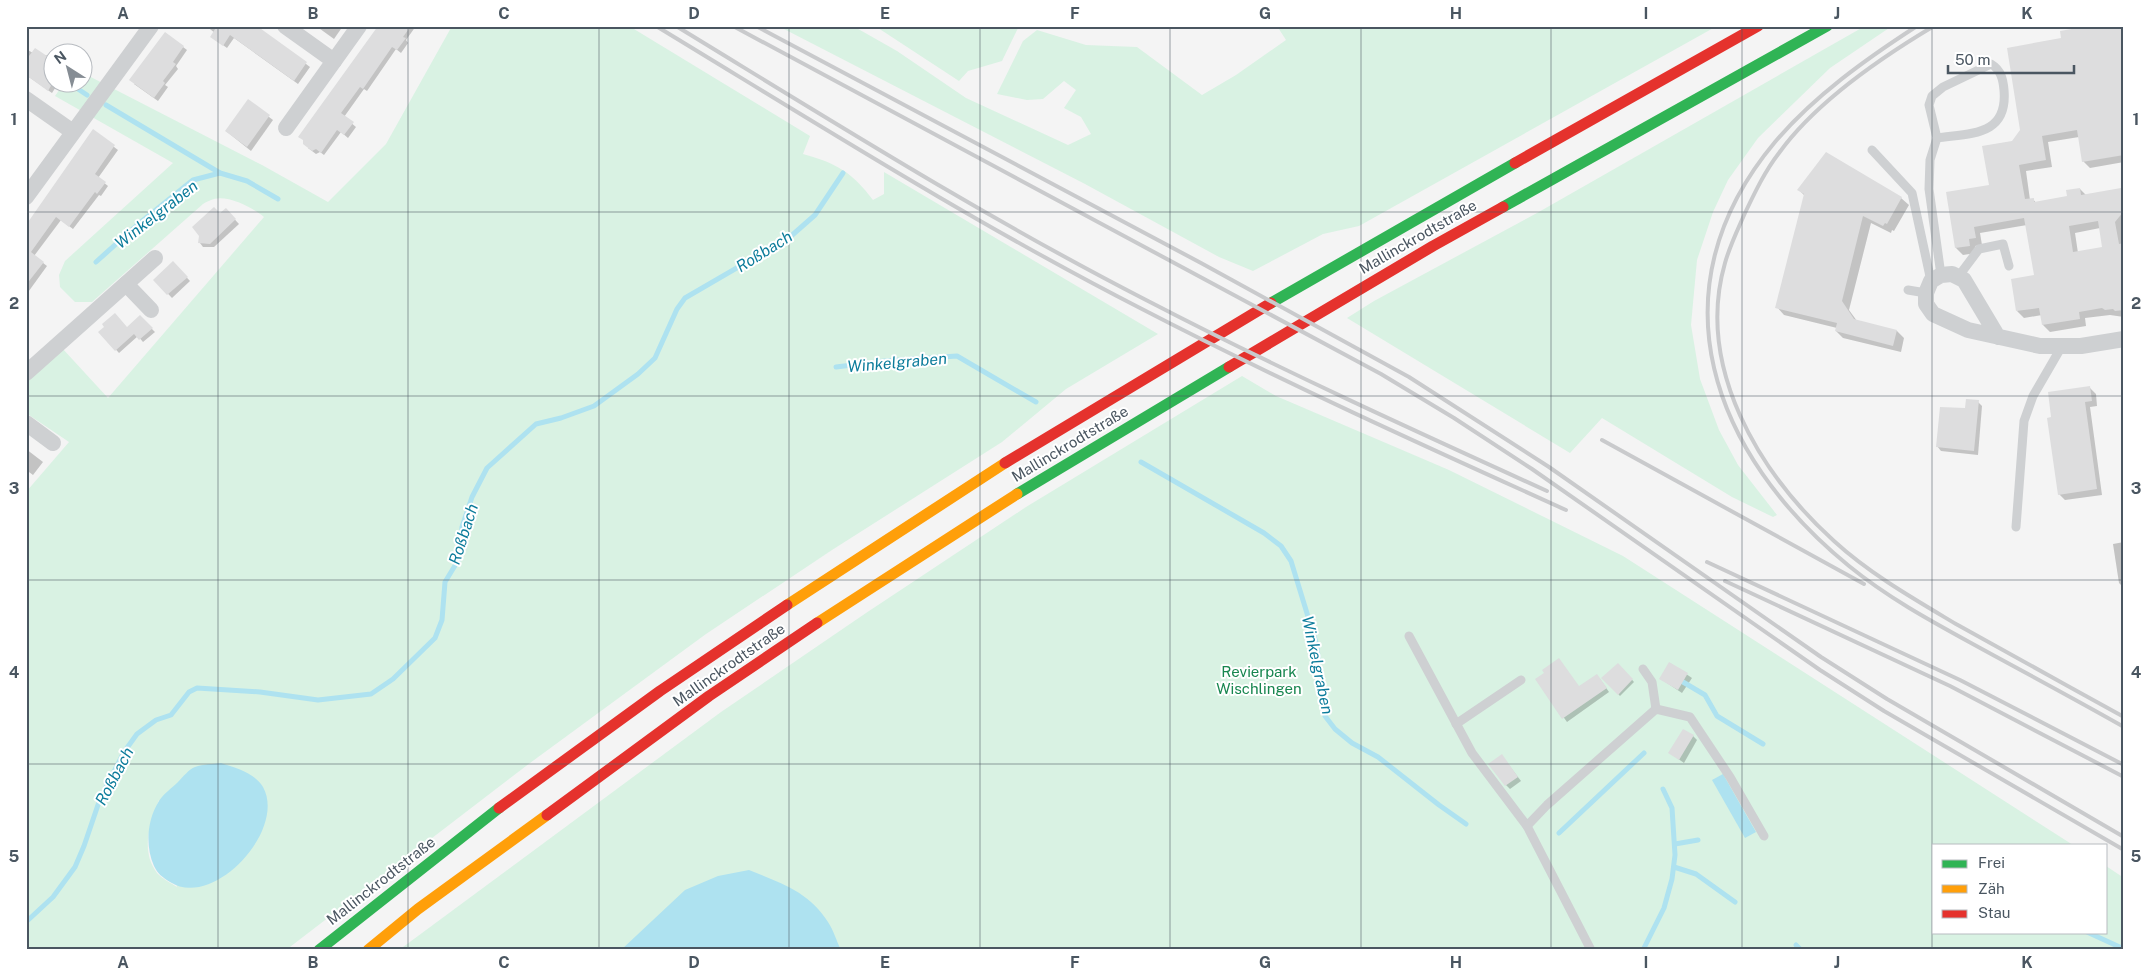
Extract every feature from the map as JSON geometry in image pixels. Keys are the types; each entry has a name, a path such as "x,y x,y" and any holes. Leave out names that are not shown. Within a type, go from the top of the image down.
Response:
{"highway":[{"name":"Mallinckrodtstraße","path":"319,950 399,884 685,674 815,585 996,467 1251,313 1388,233 1758,26"},
{"name":"Mallinckrodtstraße","path":"368,950 418,909 709,696 852,600 1016,494 1433,246 1827,26"}],"street":[{"path":"26,197 151,26"},
{"path":"285,26 334,61"},
{"path":"286,128 359,26"},
{"path":"26,99 73,132"},
{"path":"26,373 154,258"},
{"path":"1998,337 1964,280 1952,274 1932,283 1926,304 1933,314 1968,330 1998,337 2040,346 2081,346 2124,339"},
{"path":"126,284 151,310"},
{"path":"26,423 53,443"}],"lane":[{"path":"1932,283 1930,160 1937,138 1929,105 1932,96 1943,87 1980,68 1991,64 1996,66 2001,72 2005,103 1997,123 1986,131 1937,138"},
{"path":"1872,150 1912,192 1932,283"},
{"path":"1958,277 1979,249 2003,244 2008,266"},
{"path":"1908,290 1932,283"},
{"path":"2016,527 2024,421 2033,396 2062,346"},
{"path":"1408,636 1472,753 1527,826 1590,948"},
{"path":"1643,669 1652,682 1656,710"},
{"path":"1456,724 1521,680"},
{"path":"1527,826 1656,710"},
{"path":"1656,710 1690,717 1730,777 1764,836"}],"green space":[{"path":"452,26 629,26 810,136 803,154 825,161 842,170 858,182 873,200 884,194 884,172 1158,334 1066,389 1002,442 832,550 706,634 530,763 286,950 26,950 26,492 69,442 26,413 26,381 62,348 108,398 264,217 247,206 227,199 220,198 208,201 92,302 75,302 60,287 59,275 65,261 173,163 55,96 58,92 92,92 92,78 262,165 328,202 386,144","holes":["159,800 177,887 157,873 152,864 148,846 152,818"]},
{"path":"786,26 853,26 897,51 966,98 1068,145 1091,134 1081,117 1064,108 1076,90 1064,81 1043,99 1027,100 997,94 1023,41 1037,30 1086,45 1137,47 1202,95 1236,75 1286,40 1277,26 1717,26 1359,226 1323,234 1253,271 1219,257 1085,184 784,29"},
{"path":"875,26 1019,26 1002,61 968,71 959,81"},
{"path":"1865,26 1892,26 1830,68 1758,138 1728,180 1713,212 1697,260 1691,325 1700,379 1719,430 1738,465 1777,515 1773,517 1732,497 1602,418 1570,453 1347,318 1374,301 1537,213"},
{"name":"Revierpark Wischlingen","path":"1242,376 1276,396 1449,470 1623,556 2071,844 1932,844 1932,934 2108,934 2108,867 2124,878 2124,950 399,950 721,712 1026,507"}],"water":[{"path":"221,763 239,769 260,782 268,805 265,824 255,843 242,861 225,876 206,885 187,888 170,882 160,875 156,869 151,858 148,842 152,816 163,796 191,769 201,765"},
{"path":"1723,774 1756,832 1745,838 1712,780"},
{"path":"749,870 793,889 812,903 830,925 841,950 621,950 685,890 718,876"}],"building":[{"path":"217,26 257,26 307,62 294,81 230,35 223,46 210,37"},
{"path":"378,26 411,26 403,37 406,38 397,50 392,47 363,89 360,87 341,113 354,122 344,135 337,130 321,153 316,149 312,151 298,137"},
{"path":"2089,26 2121,26 2124,40 2124,155 2082,162 2077,130 2042,136 2046,160 2019,165 2025,199 2034,198 2034,202 2067,196 2066,190 2080,188 2081,195 2121,188 2124,193 2124,211 2115,222 2119,244 2124,243 2124,310 2115,311 2102,308 2079,312 2080,319 2042,325 2039,308 2016,311 2011,279 2034,275 2024,218 1974,227 1976,238 1969,239 1970,246 1955,248 1946,192 1989,185 1982,146 2012,141 2020,130 2007,48 2061,38 2060,31","holes":["2098,221 2102,247 2073,252 2069,226"]},
{"path":"165,32 184,46 173,62 176,64 163,81 165,83 154,98 129,80"},
{"path":"35,48 42,53 42,87 26,75 26,60"},
{"path":"248,99 270,115 247,147 225,131"},
{"path":"93,129 115,145 95,174 106,182 97,194 95,192 69,227 56,217 31,252 44,262 26,285 26,225"},
{"path":"1826,152 1902,197 1887,224 1885,223 1883,226 1863,216 1842,301 1854,319 1897,330 1893,346 1835,331 1837,323 1775,308 1804,194 1797,190"},
{"path":"214,207 220,213 226,208 236,219 210,244 198,243 199,236 192,227"},
{"path":"173,261 188,277 167,295 153,280"},
{"path":"115,313 127,327 140,315 153,328 139,340 134,334 115,351 98,332 104,327 102,324"},
{"path":"2090,386 2092,401 2085,402 2097,489 2058,495 2047,418 2051,417 2048,392"},
{"path":"1966,399 1979,400 1974,451 1936,447 1940,407 1965,408"},
{"path":"1559,658 1579,686 1597,674 1607,688 1562,719 1535,679 1544,673 1542,670"},
{"path":"1669,662 1688,673 1678,690 1659,679"},
{"path":"1618,663 1633,679 1618,695 1601,678"},
{"path":"1683,729 1694,735 1679,760 1668,753"},
{"path":"1502,754 1518,777 1505,786 1488,764"}],"waterway":[{"name":"Winkelgraben","path":"82,92 87,95"},
{"name":"Winkelgraben","path":"106,105 220,173 247,181 278,199"},
{"name":"Winkelgraben","path":"96,262 136,226 193,180 220,173"},
{"name":"Roßbach","path":"26,922 53,897 75,867 100,799 124,752 137,734 156,720 171,715 189,692 197,688 260,692 318,700 371,694 393,679 435,638 442,620 445,582 459,559 462,527 472,497 487,468 536,424 561,418 594,406 638,374 655,358 677,309 685,298 790,237 815,215 843,173"},
{"name":"Winkelgraben","path":"836,367 885,361 957,356 1036,402"},
{"name":"Winkelgraben","path":"1141,462 1264,533 1281,546 1291,561 1317,646 1322,706 1325,716 1335,729 1352,743 1378,757 1466,824"},
{"path":"1683,682 1705,695 1717,716 1763,744"},
{"name":"Winkelgraben","path":"1559,833 1644,753"},
{"path":"1643,950 1664,908 1672,879 1675,855 1672,808 1663,789"},
{"path":"1675,844 1698,840"},
{"path":"1674,867 1696,874 1735,902"},
{"path":"2091,934 2124,949"},
{"path":"1796,945 1801,950"}],"railway":[{"path":"656,26 956,207 1140,308 1192,335 1405,437 1566,510"},
{"path":"676,26 969,203 1088,269 1296,375 1547,491"},
{"path":"733,26 1381,374 1454,418 1532,469 1820,670 1884,711 2124,850"},
{"path":"756,26 1201,263 1409,377 1549,467 1821,657 1887,699 2124,837"},
{"path":"1917,26 1860,65 1806,109 1775,142 1737,198 1715,255 1708,312 1714,368 1733,422 1762,474 1802,522 1849,566 1878,588 1924,617 2124,727"},
{"path":"1934,26 1850,82 1830,99 1794,134 1765,174 1745,213 1725,263 1718,302 1719,341 1727,379 1740,416 1759,451 1781,483 1807,514 1848,553 1893,586 1940,615 2124,717"},
{"path":"1602,440 1864,584"},
{"path":"1707,562 1960,680 2124,765"},
{"path":"1725,581 1950,686 2124,777"}],"traffic: fast":[{"path":"1503,207 1827,26"},
{"path":"1271,303 1515,163"},
{"path":"1017,494 1229,367"},
{"path":"319,950 499,808"}],"traffic: slow":[{"path":"787,605 1005,463"},
{"path":"817,623 1017,494"},
{"path":"368,950 418,909 547,815"}],"traffic: jam":[{"path":"1515,163 1758,26"},
{"path":"1229,367 1433,246 1503,207"},
{"path":"1005,463 1271,303"},
{"path":"499,808 660,691 787,605"},
{"path":"547,815 709,696 817,623"}]}
